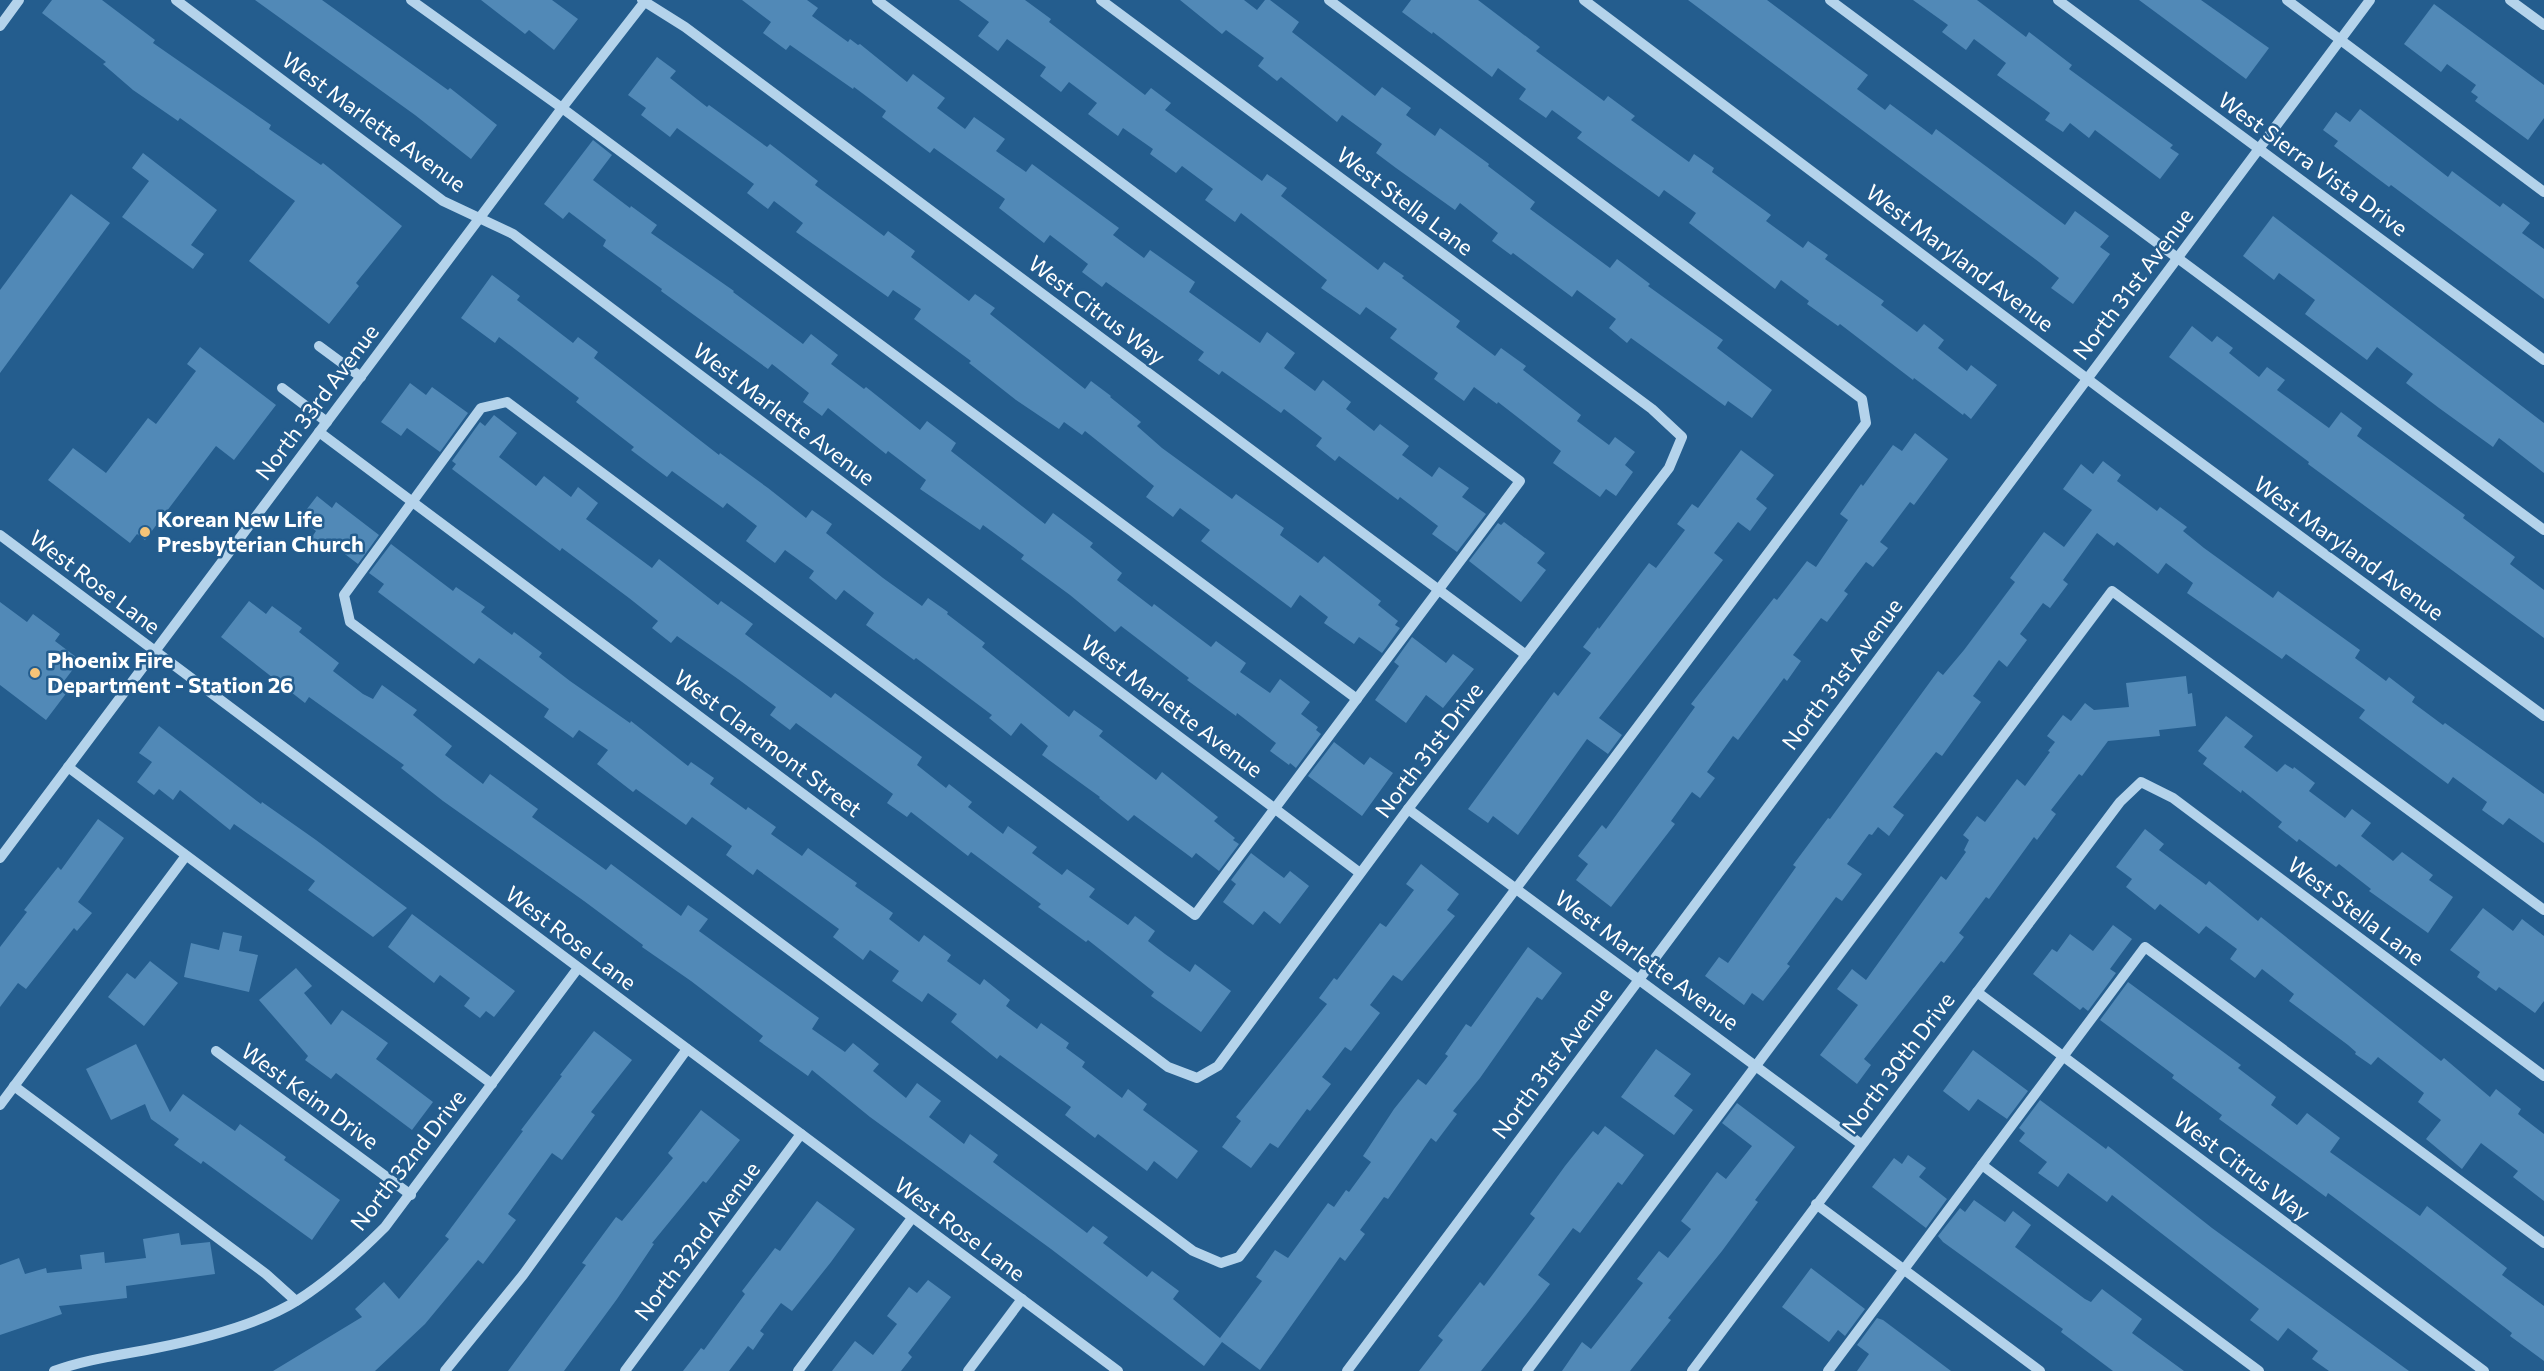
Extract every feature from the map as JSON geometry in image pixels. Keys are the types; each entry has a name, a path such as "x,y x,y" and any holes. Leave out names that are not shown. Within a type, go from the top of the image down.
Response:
{"street":[{"path":"0,26 20,0"},
{"name":"West Marlette Avenue","path":"176,0 443,201 513,234 1360,873"},
{"path":"411,0 562,108 1357,699"},
{"name":"North 33rd Avenue","path":"0,858 645,0"},
{"name":"West Citrus Way","path":"645,0 685,27 1526,655"},
{"path":"877,0 1520,481 1195,915 507,402 481,408 344,595 350,622 1192,1251 1221,1263 1239,1257 1866,423 1862,399 1329,0"},
{"name":"West Stella Lane","path":"1101,0 1652,409 1682,437"},
{"name":"West Maryland Avenue","path":"1584,0 2544,716"},
{"path":"1830,0 2178,256 2544,530"},
{"name":"West Sierra Vista Drive","path":"2058,0 2544,360"},
{"path":"2287,0 2544,192"},
{"name":"North 31st Avenue","path":"1347,1371 2370,0"},
{"path":"2510,0 2544,25"},
{"path":"319,346 361,377"},
{"path":"282,388 327,422"},
{"name":"West Claremont Street","path":"319,432 1158,1060 1168,1067 1197,1078"},
{"name":"North 31st Drive","path":"1197,1078 1218,1066 1408,809 1669,468 1682,437"},
{"name":"West Rose Lane","path":"0,535 1118,1371"},
{"path":"1527,1371 2112,591 2544,910"},
{"path":"68,767 492,1084"},
{"name":"West Stella Lane","path":"2141,782 2173,798 2544,1076"},
{"name":"North 30th Drive","path":"1692,1371 2120,802 2141,782"},
{"name":"West Marlette Avenue","path":"1408,809 1861,1144"},
{"path":"0,1105 185,856"},
{"path":"1828,1371 2145,947 2544,1243"},
{"name":"North 32nd Drive","path":"54,1371 96,1358 155,1348 241,1326 296,1301 350,1263 386,1227 411,1195 578,968"},
{"name":"West Citrus Way","path":"1977,992 2484,1371"},
{"path":"445,1371 523,1275 687,1049"},
{"name":"West Keim Drive","path":"216,1051 411,1195"},
{"path":"14,1086 266,1274 296,1301"},
{"name":"North 32nd Avenue","path":"625,1371 801,1134"},
{"path":"1982,1165 2259,1371"},
{"path":"1816,1204 2040,1371"},
{"path":"798,1371 912,1218"},
{"path":"968,1371 1022,1299"}],"building":[{"path":"52,0 102,0 155,40 153,43 271,125 269,129 321,165 323,163 402,226 356,283 359,286 329,324 249,261 295,201 180,118 178,121 133,90 103,64 106,62 42,13"},
{"path":"255,0 322,0 448,90 450,88 497,125 471,159 415,115"},
{"path":"481,0 552,0 578,19 554,50 529,30 525,34"},
{"path":"742,0 807,0 818,8 812,16 848,42 850,39 860,44 907,82 913,74 945,98 937,108 965,129 974,117 1005,139 996,151 1026,172 1032,164 1119,228 1113,235 1144,258 1150,250 1195,282 1189,292 1260,343 1267,332 1295,353 1284,368 1315,391 1323,380 1351,402 1346,409 1374,431 1380,424 1409,446 1402,455 1432,477 1439,467 1469,488 1462,497 1486,514 1457,552 1432,534 1438,526 1400,497 1398,500 1339,456 1335,461 1316,446 1322,438 1284,409 1281,413 1222,371 1219,375 1198,360 1204,352 1106,282 1102,287 1082,272 1088,264 1050,235 1044,243 999,208 1005,199 934,148 930,153 882,117 886,111 854,87 853,89 790,45 786,50 763,33 771,22"},
{"path":"959,0 1025,0 1051,19 1049,22 1145,95 1151,88 1171,103 1165,110 1262,181 1267,174 1287,188 1281,196 1378,270 1384,262 1404,276 1402,278 1460,321 1456,327 1495,356 1501,348 1526,366 1523,370 1581,415 1577,421 1609,445 1615,437 1635,452 1625,465 1633,472 1616,496 1606,489 1600,497 1553,463 1561,451 1498,402 1497,404 1474,387 1464,401 1434,379 1438,373 1390,338 1397,329 1366,307 1360,315 1321,288 1327,280 1241,213 1235,222 1205,200 1213,189 1182,166 1176,173 1150,154 1153,149 1123,128 1118,136 1088,114 1097,103 1069,82 1061,92 1040,76 1046,67 1007,39 998,51 978,36 989,22"},
{"path":"1180,0 1244,0 1257,10 1265,0 1270,0 1299,22 1292,32 1375,96 1382,87 1411,108 1406,115 1435,136 1440,128 1489,164 1488,166 1535,202 1530,209 1610,268 1617,259 1650,284 1648,286 1723,340 1717,348 1772,390 1752,418 1728,401 1725,406 1631,338 1627,343 1609,328 1616,319 1577,290 1572,297 1513,253 1511,255 1492,241 1498,233 1460,203 1455,210 1396,168 1376,153 1382,144 1342,115 1337,122 1281,77 1277,81 1258,66 1264,58 1226,30 1222,34"},
{"path":"1411,0 1478,0 1540,47 1536,51 1604,101 1608,96 1635,116 1631,120 1689,162 1694,154 1714,168 1712,172 1771,215 1766,221 1803,248 1808,241 1828,255 1825,259 1884,301 1881,305 1917,332 1924,324 1944,340 1938,348 1967,371 1971,365 1997,385 1971,419 1964,413 1963,415 1840,324 1838,326 1807,304 1809,301 1781,280 1775,289 1689,223 1696,213 1664,190 1659,197 1617,167 1577,138 1582,132 1552,110 1546,118 1519,99 1526,89 1498,68 1492,77 1433,32 1432,34 1402,12"},
{"path":"1688,0 1767,0 1868,75 1857,89 1885,110 1890,104 1932,135 1936,129 2065,225 2075,211 2109,236 2100,247 2110,254 2073,304 2051,288 2059,278 2039,262"},
{"path":"1913,0 1977,0 2026,37 2029,32 2072,65 2069,69 2173,145 2170,148 2179,154 2160,179 2095,130 2089,138 2070,123 2063,132 2045,120 2050,113 1997,75 2006,63 1974,39 1966,50 1942,32 1948,25"},
{"path":"2139,0 2201,0 2269,48 2246,79"},
{"path":"2434,4 2544,85 2544,118 2528,140 2475,101 2478,97 2471,92 2476,85 2447,64 2441,72 2404,44"},
{"path":"657,57 676,71 670,78 707,107 709,105 767,147 770,144 818,181 815,185 884,236 888,231 915,251 911,257 969,301 975,294 995,308 990,314 1085,389 1091,381 1111,396 1141,422 1137,426 1162,448 1232,499 1236,494 1284,528 1280,535 1318,563 1324,556 1381,601 1378,605 1398,621 1395,625 1400,628 1382,653 1359,637 1354,644 1324,623 1328,617 1300,595 1291,608 1201,541 1210,530 1180,508 1173,517 1146,497 1154,486 1085,431 1082,435 1064,422 1059,429 1016,400 969,363 971,361 914,319 921,309 893,290 888,297 796,232 803,223 774,201 768,209 747,193 754,184 677,128 670,137 641,115 646,108 628,95"},
{"path":"2360,109 2448,177 2452,171 2500,207 2503,203 2530,223 2522,233 2544,249 2544,299 2391,185 2389,187 2334,146 2338,141 2323,130 2336,112 2350,122"},
{"path":"593,140 612,155 593,180 657,225 651,233 734,291 803,344 811,334 838,355 831,364 864,389 866,387 920,430 927,421 956,443 951,451 1045,524 1053,513 1093,543 1090,547 1122,573 1117,580 1152,607 1154,604 1211,647 1216,641 1246,663 1240,672 1270,693 1280,679 1310,702 1301,714 1318,727 1316,730 1321,734 1296,768 1270,751 1276,743 1237,713 1236,716 1187,680 1189,678 1121,626 1115,632 1021,559 1024,555 983,525 980,530 920,489 926,480 888,451 886,454 828,408 822,416 803,402 809,393 772,364 768,369 661,291 662,289 603,246 606,240 569,212 563,219 544,204"},
{"path":"143,153 217,210 191,245 204,254 193,269 122,217 149,181 132,168"},
{"path":"71,194 110,223 0,373 0,290"},
{"path":"2273,216 2544,423 2544,473 2499,438 2493,447 2439,408 2406,383 2413,374 2377,347 2367,360 2305,314 2315,300 2279,273 2274,280 2243,256"},
{"path":"492,275 520,296 517,300 573,343 578,337 598,352 594,358 719,455 720,453 806,518 812,510 832,524 826,533 883,578 922,606 928,598 948,612 947,614 985,643 982,647 1069,717 1074,710 1103,731 1099,736 1156,780 1162,772 1218,817 1214,821 1239,844 1219,871 1196,853 1192,858 1134,815 1128,821 1100,797 1042,755 1048,746 1021,723 1011,736 989,718 992,715 916,658 914,660 866,625 874,613 844,590 836,600 809,578 814,571 785,550 775,563 746,541 757,526 727,503 723,508 672,471 667,477 631,450 634,447 576,402 579,398 499,337 495,343 461,318"},
{"path":"2192,326 2212,342 2217,336 2233,348 2229,353 2259,377 2267,367 2285,380 2277,390 2329,428 2341,412 2362,428 2357,436 2465,515 2463,518 2515,557 2510,564 2544,590 2544,638 2308,464 2309,462 2169,357"},
{"path":"200,347 276,405 234,460 216,446 145,540 137,534 130,543 48,480 73,448 106,473 148,418 156,424 196,371 187,364"},
{"path":"410,383 426,395 432,387 468,413 440,452 407,428 401,436 381,422"},
{"path":"494,415 517,433 499,457 536,486 544,476 571,497 578,487 598,503 586,519 652,568 659,559 718,605 721,601 753,624 745,634 831,698 835,693 922,757 917,765 946,788 949,784 972,802 968,807 1003,834 1008,826 1037,847 1032,853 1062,875 1067,869 1095,889 1089,897 1128,925 1135,916 1155,931 1148,941 1165,954 1190,972 1195,964 1231,991 1201,1032 1151,996 1154,992 1088,940 1086,942 1038,907 1041,904 971,852 968,856 911,812 907,817 887,803 893,794 796,723 790,730 770,715 776,707 738,679 677,636 671,643 652,628 658,621 562,548 560,551 452,469 456,464 452,461 480,422 485,426"},
{"path":"1915,433 1948,459 1914,505 1910,502 1880,542 1888,548 1873,567 1866,562 1844,591 1848,594 1827,622 1821,618 1793,655 1801,661 1787,681 1784,678 1738,740 1733,736 1707,772 1715,778 1700,798 1692,792 1671,821 1675,824 1611,907 1576,880 1588,864 1578,856 1602,825 1606,829 1695,707 1691,704 1774,598 1777,600 1807,561 1816,567 1848,520 1840,514 1861,484 1863,486 1893,445 1902,451"},
{"path":"1741,450 1774,475 1756,499 1767,508 1750,531 1738,522 1714,553 1723,560 1599,718 1622,735 1608,754 1587,739 1518,835 1493,816 1488,823 1468,809 1554,692 1558,696 1591,653 1583,647 1598,627 1599,629 1649,563 1656,568 1685,530 1677,524 1692,504 1698,508"},
{"path":"2103,461 2121,475 2117,481 2157,511 2160,507 2187,527 2183,531 2204,548 2273,598 2278,591 2360,650 2355,658 2386,681 2389,677 2415,697 2412,702 2544,794 2544,843 2509,818 2503,825 2482,810 2487,802 2453,777 2448,784 2359,718 2365,710 2286,654 2282,659 2187,593 2193,583 2166,563 2158,574 2117,542 2114,546 2097,533 2063,580 2068,584 2050,608 2043,603 2020,634 2027,640 2007,667 1999,660 1973,696 1981,702 1942,756 1936,752 1893,807 1904,815 1889,836 1878,827 1872,835 1869,834 1847,864 1862,874 1842,901 1836,897 1787,964 1790,966 1763,1001 1752,993 1744,1005 1705,976 1719,957 1728,963 1796,867 1793,865 1828,818 1830,819 1938,671 1943,675 2015,582 2010,578 2044,532 2064,547 2092,510 2063,489 2081,464 2093,474"},
{"path":"317,496 332,508 336,502 379,535 358,564 333,545 327,554 310,540 316,531 300,518"},
{"path":"1504,522 1545,553 1537,563 1546,570 1521,602 1469,561 1498,523 1501,525"},
{"path":"391,544 453,591 456,587 485,607 481,612 512,635 514,632 542,653 539,657 570,681 630,723 631,721 688,766 691,762 714,778 710,784 746,810 748,807 776,827 771,834 802,856 808,848 857,883 855,886 893,913 889,919 919,942 924,935 951,955 947,961 980,985 984,979 1010,1000 1006,1006 1037,1029 1041,1023 1069,1043 1066,1048 1085,1062 1082,1067 1122,1098 1128,1089 1147,1104 1143,1110 1198,1151 1177,1179 1154,1161 1147,1171 1098,1134 1095,1138 1065,1115 1071,1107 1000,1055 997,1059 951,1022 957,1014 928,993 922,1002 892,981 899,971 870,950 863,960 833,937 839,929 757,869 753,875 726,855 732,846 692,817 686,825 636,789 633,792 597,764 608,750 579,730 573,738 544,717 549,709 479,658 474,664 378,592 384,584 369,573"},
{"path":"249,601 266,614 272,606 302,628 299,632 339,663 333,671 363,694 373,699 382,685 417,710 413,715 452,746 445,755 483,784 490,774 538,809 532,817 606,870 611,864 681,916 688,905 708,919 699,931 819,1018 812,1029 845,1052 853,1043 879,1064 873,1071 906,1098 917,1083 941,1101 929,1117 964,1144 970,1134 998,1155 993,1162 1087,1233 1093,1226 1108,1237 1103,1243 1147,1277 1152,1271 1179,1291 1173,1299 1220,1338 1262,1281 1256,1277 1275,1250 1288,1258 1328,1203 1334,1207 1346,1190 1349,1192 1371,1162 1363,1156 1394,1109 1418,1079 1426,1085 1448,1056 1445,1054 1466,1024 1471,1027 1528,947 1562,973 1542,1000 1537,997 1480,1078 1453,1111 1457,1114 1436,1142 1431,1138 1388,1199 1384,1197 1360,1230 1365,1234 1345,1261 1340,1257 1260,1370 1222,1342 1204,1366 1051,1249 870,1117 812,1070 808,1076 759,1041 763,1036 642,947 643,945 584,901 443,801 401,768 404,765 309,697 305,703 221,637"},
{"name":"Phoenix Fire Department - Station 26","path":"0,602 27,622 33,614 60,634 55,641 80,660 61,685 68,691 46,720 0,685"},
{"path":"1412,637 1446,663 1453,654 1474,669 1443,708 1426,695 1406,723 1375,700 1399,666 1394,662"},
{"path":"2186,676 2188,694 2192,693 2196,726 2159,730 2160,736 2108,741 2082,776 2079,774 2051,810 2056,814 2037,840 2034,837 1989,899 1986,897 1959,933 1964,937 1944,963 1941,961 1864,1059 1871,1065 1857,1084 1820,1055 1858,1005 1837,989 1852,969 1866,980 1941,876 1946,880 1966,852 1964,850 1969,840 1963,835 1977,816 1985,822 2017,779 2025,786 2050,752 2048,751 2055,742 2047,736 2063,715 2071,721 2085,703 2094,710 2129,707 2126,683"},
{"path":"2226,716 2253,736 2244,747 2277,772 2285,764 2293,769 2294,767 2315,783 2309,791 2345,818 2352,809 2371,823 2361,836 2393,861 2402,852 2433,875 2429,880 2453,897 2428,933 2369,891 2371,889 2339,864 2336,867 2299,839 2297,842 2278,827 2282,822 2242,790 2241,793 2203,764 2207,758 2198,751"},
{"path":"159,726 261,804 262,802 316,840 407,908 373,937 308,890 315,881 234,824 230,830 180,790 173,800 159,789 154,795 137,782 152,762 139,753"},
{"path":"1334,742 1364,765 1370,757 1393,773 1362,816 1308,776"},
{"path":"98,819 124,838 78,902 92,913 77,931 74,928 26,989 18,983 0,1007 0,947 27,912 24,910 58,867 61,870"},
{"path":"2145,829 2164,844 2159,850 2206,885 2209,881 2258,921 2261,917 2441,1061 2444,1058 2490,1097 2496,1089 2521,1109 2518,1114 2544,1134 2544,1201 2513,1177 2518,1171 2481,1143 2462,1169 2426,1139 2441,1120 2418,1102 2424,1093 2378,1057 2371,1065 2355,1054 2356,1052 2348,1045 2289,1001 2294,994 2262,969 2255,978 2230,959 2237,949 2206,926 2199,934 2160,904 2155,910 2126,887 2132,879 2116,867"},
{"path":"1251,853 1284,878 1290,871 1309,886 1280,924 1264,911 1253,925 1223,902 1236,884 1231,880"},
{"path":"1421,864 1459,894 1447,910 1455,916 1402,981 1393,975 1370,1005 1380,1013 1351,1051 1345,1047 1322,1077 1331,1084 1310,1111 1307,1109 1278,1148 1270,1143 1251,1168 1222,1147 1241,1121 1236,1117 1327,1004 1319,998 1334,978 1337,980 1380,923 1386,927 1414,890 1406,884"},
{"path":"2483,908 2513,931 2522,919 2544,936 2544,1001 2535,1013 2499,987 2496,991 2477,977 2480,972 2450,950"},
{"path":"412,914 515,991 494,1017 486,1011 480,1018 464,1006 470,998 440,975 434,983 388,947"},
{"path":"2113,925 2132,939 2110,969 2116,973 2088,1011 2083,1007 2080,1010 2033,974 2052,949 2057,952 2070,934 2093,951"},
{"path":"223,932 242,936 239,951 258,955 249,992 184,977 191,943 219,950"},
{"path":"150,961 178,983 144,1026 108,997 127,973 135,979"},
{"path":"296,968 312,986 304,993 331,1025 342,1010 388,1043 376,1059 433,1102 412,1130 336,1073 331,1079 305,1060 308,1056 259,1000"},
{"path":"2128,982 2241,1065 2238,1068 2276,1097 2271,1105 2297,1125 2307,1113 2340,1138 2330,1152 2420,1216 2427,1206 2507,1268 2502,1275 2544,1306 2544,1361 2510,1336 2512,1333 2328,1193 2326,1197 2219,1119 2222,1115 2172,1078 2174,1075 2100,1020"},
{"path":"594,1031 632,1060 591,1112 595,1115 562,1160 552,1153 508,1214 516,1220 483,1264 478,1260 425,1324 375,1371 273,1371 362,1317 355,1309 384,1282 399,1299 449,1239 445,1236"},
{"path":"136,1044 170,1112 183,1094 235,1131 240,1124 286,1157 284,1160 340,1200 312,1240 203,1161 201,1164 174,1145 179,1139 151,1119 145,1104 111,1120 86,1069"},
{"path":"1656,1049 1691,1074 1674,1096 1693,1110 1674,1135 1621,1097"},
{"path":"1973,1050 2028,1091 2007,1119 1978,1099 1969,1111 1943,1091"},
{"path":"2040,1100 2106,1149 2108,1146 2212,1228 2409,1371 2329,1371 2312,1359 2318,1351 2288,1328 2278,1341 2250,1320 2259,1309 2112,1195 2107,1202 2068,1173 2058,1187 2038,1173 2047,1162 2019,1141 2025,1133 2019,1128"},
{"path":"1737,1103 1795,1147 1755,1200 1758,1202 1722,1251 1668,1318 1671,1320 1630,1371 1562,1371 1582,1342 1591,1349 1643,1283 1637,1279 1659,1251 1668,1258 1691,1229 1681,1221 1717,1172 1726,1179 1752,1146 1722,1123"},
{"path":"701,1110 740,1140 706,1183 703,1181 652,1243 654,1244 617,1299 564,1371 508,1371 586,1265 582,1263 616,1217 622,1221 673,1158 668,1153"},
{"path":"1605,1126 1644,1155 1622,1185 1618,1182 1580,1233 1573,1228 1538,1275 1550,1284 1481,1371 1419,1371 1443,1340 1438,1336 1480,1282 1484,1286 1535,1218 1530,1214 1565,1166 1593,1131 1598,1135"},
{"path":"1908,1155 1926,1168 1919,1177 1947,1199 1926,1228 1872,1187 1894,1158 1902,1164"},
{"path":"1974,1200 2005,1222 2013,1211 2031,1225 2015,1247 2091,1302 2102,1289 2142,1319 2132,1333 2184,1371 2113,1371 2061,1332 2063,1329 1943,1242 1938,1236 1960,1208 1965,1212"},
{"path":"817,1201 855,1229 831,1262 792,1311 781,1303 760,1331 764,1334 753,1350 748,1346 729,1371 683,1371 701,1348 704,1350 745,1294 742,1291 775,1248 780,1251"},
{"path":"179,1233 181,1245 210,1242 215,1274 126,1286 127,1298 59,1306 62,1314 0,1335 0,1265 19,1258 25,1274 46,1268 47,1273 82,1269 80,1255 104,1252 105,1263 146,1258 143,1239"},
{"path":"1811,1268 1865,1309 1845,1336 1838,1330 1829,1342 1782,1307"},
{"path":"928,1280 951,1297 908,1353 912,1357 901,1371 832,1371 855,1341 873,1355 897,1324 887,1316 909,1287 917,1293"},
{"path":"1877,1318 1883,1320 1951,1371 1857,1371 1869,1354 1857,1345"}],"place":[{"name":"Korean New Life Presbyterian Church","path":"145,532"},
{"name":"Phoenix Fire Department - Station 26","path":"35,673"}]}
